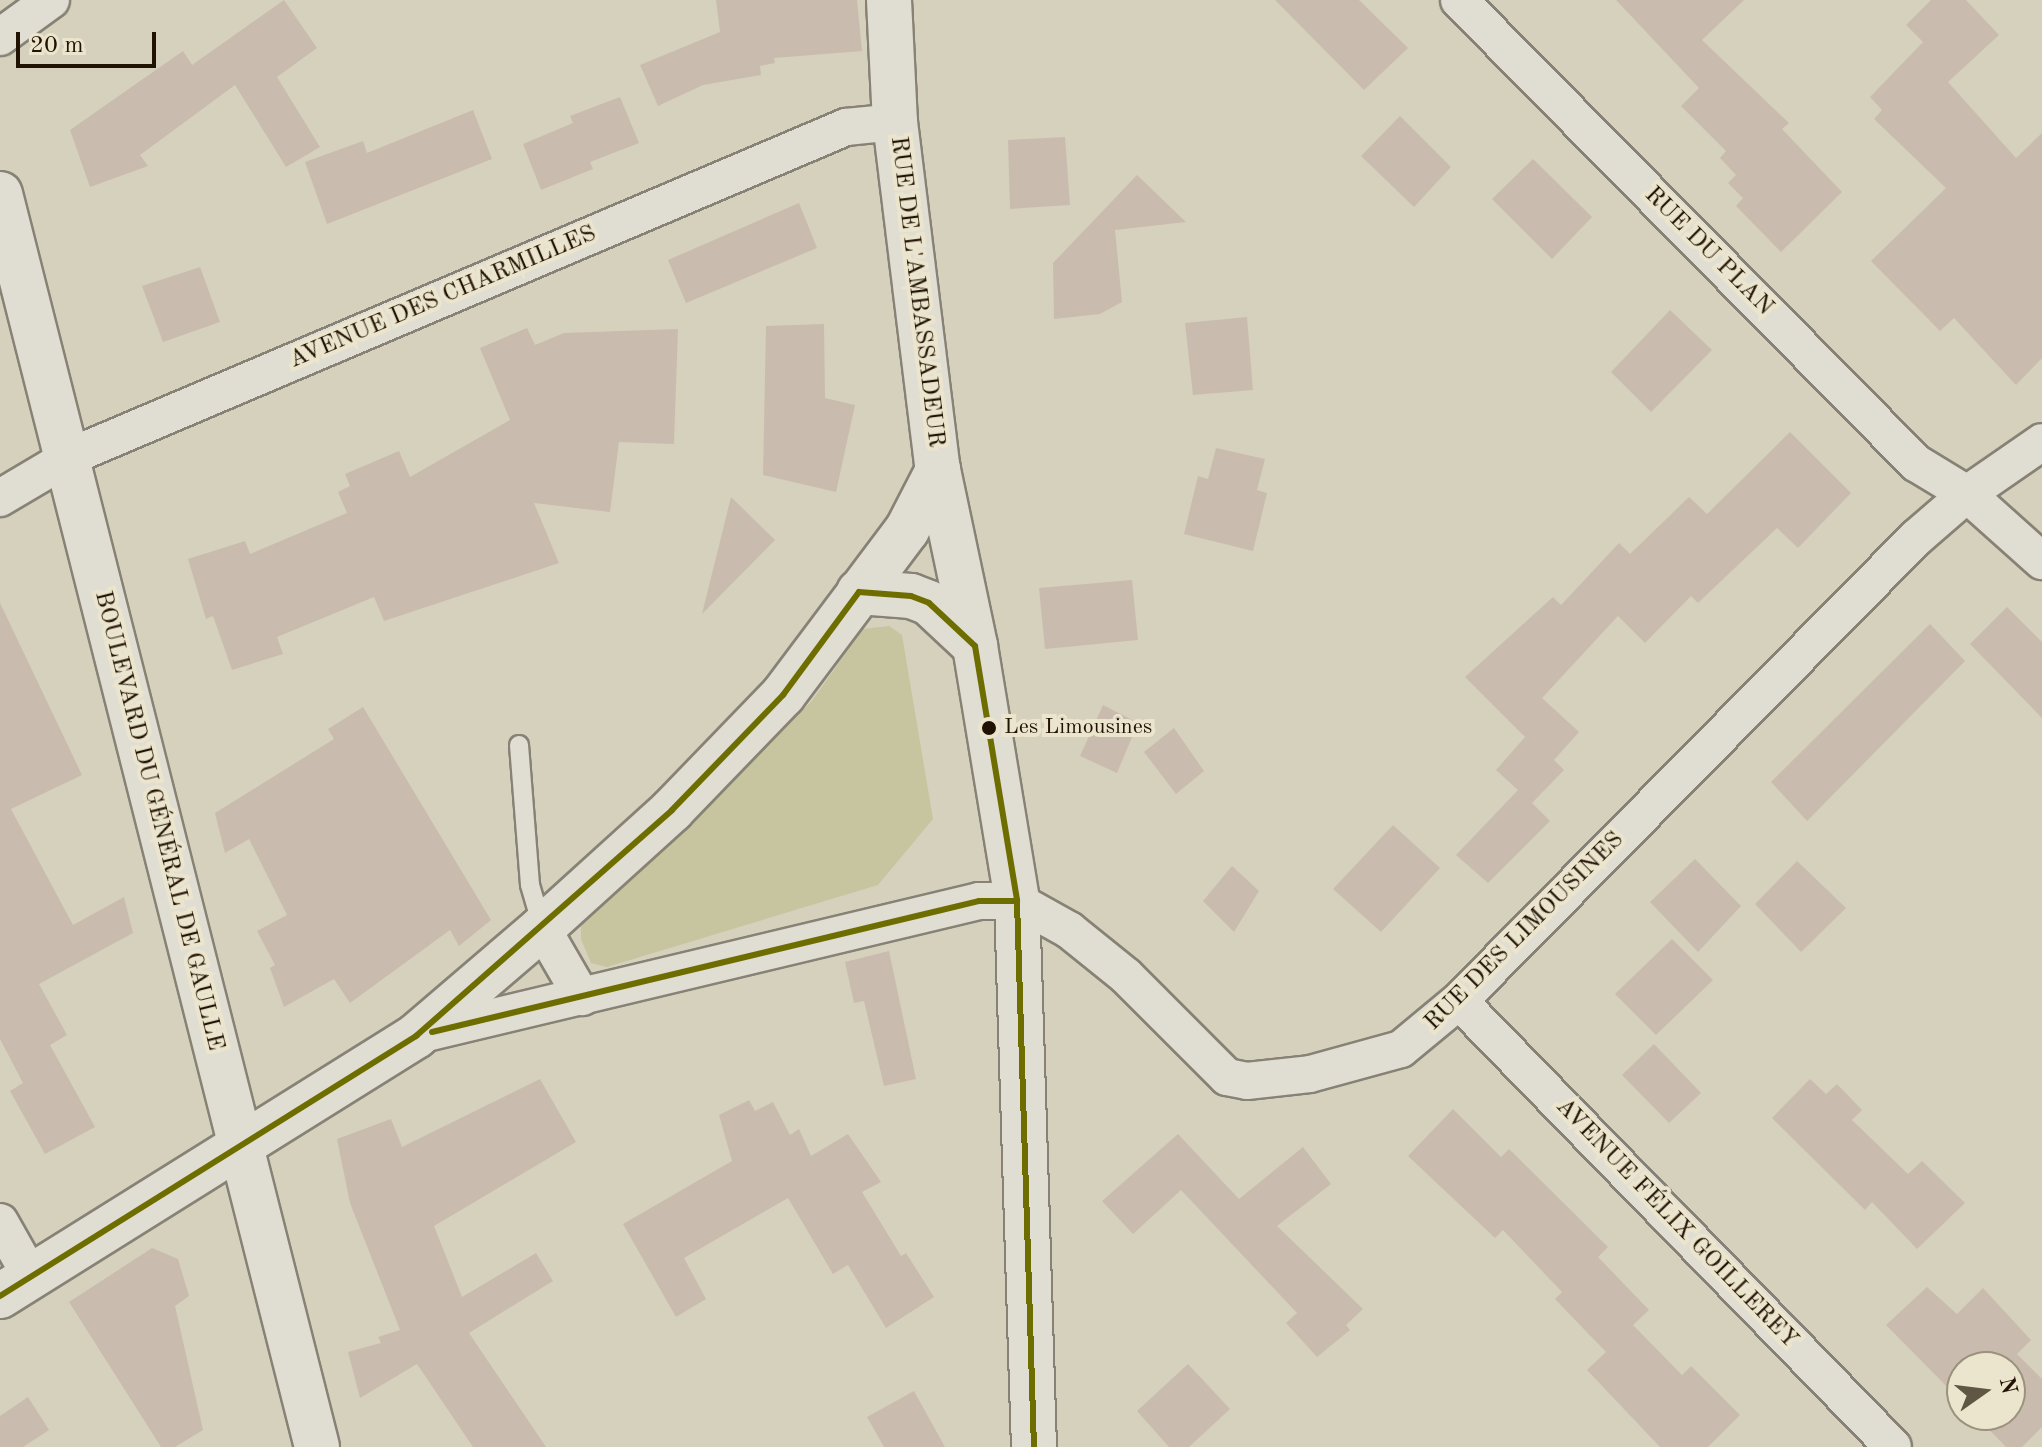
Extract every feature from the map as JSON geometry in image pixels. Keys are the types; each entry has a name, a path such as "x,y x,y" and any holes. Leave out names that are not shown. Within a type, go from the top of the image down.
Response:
{"main road":[{"name":"RUE DE L'AMBASSADEUR","path":"15,1286 241,1148 416,1036 542,928 672,810 783,695 907,530 938,470 895,122 889,0"},
{"name":"BOULEVARD DU GÉNÉRAL DE GAULLE","path":"0,194 317,1447"},
{"path":"938,470 975,646 1017,901 1034,1447"},
{"path":"859,592 911,596 929,603 975,646"}],"street":[{"path":"0,37 51,0"},
{"name":"RUE DU PLAN","path":"1459,0 1916,463 1967,494 2042,561"},
{"name":"AVENUE DES CHARMILLES","path":"0,498 69,457 846,127 895,122"},
{"name":"RUE DES LIMOUSINES","path":"416,1036 979,901 1017,901 1069,930 1126,976 1227,1077 1247,1081 1310,1074 1370,1059 1424,1034 1916,538 1967,494 2042,442"},
{"path":"542,928 582,997"},
{"name":"AVENUE FÉLIX GOILLEREY","path":"1459,1001 1893,1447"},
{"path":"0,1222 15,1286"}],"lane":[{"path":"519,745 530,885 542,928"}],"shaded area":[{"path":"889,626 902,635 933,819 878,885 607,967 591,963 581,939 581,923 590,911 811,702 863,629"}],"building":[{"path":"284,0 317,48 277,77 320,147 286,167 235,85 140,155 148,166 90,187 70,130 183,51 192,65"},
{"path":"716,0 857,0 862,51 774,58 775,63 760,66 761,75 703,85 658,106 640,65 720,32"},
{"path":"1275,0 1359,0 1408,48 1364,90"},
{"path":"1616,0 1744,0 1702,40 1789,123 1782,129 1842,192 1781,252 1736,206 1743,198 1728,183 1736,175 1720,158 1726,151 1681,106 1699,88"},
{"path":"1931,0 1966,0 1999,35 1948,82 2016,158 2042,133 2042,358 2016,385 1954,318 1940,331 1871,261 1946,188 1874,119 1882,110 1870,97 1923,42 1906,25"},
{"path":"620,97 639,143 590,162 593,169 541,190 523,144 573,123 570,116"},
{"path":"473,110 492,159 327,224 305,162 363,141 367,153"},
{"path":"1400,116 1451,167 1414,207 1361,156"},
{"path":"1065,137 1070,205 1010,209 1008,140"},
{"path":"1533,159 1592,217 1552,259 1492,199"},
{"path":"1137,175 1186,222 1115,230 1122,302 1100,314 1054,319 1053,263"},
{"path":"799,203 817,248 686,303 668,260"},
{"path":"200,267 220,322 163,342 142,286"},
{"path":"1670,310 1712,350 1651,412 1611,372"},
{"path":"1247,317 1253,390 1193,395 1185,323"},
{"path":"824,324 825,398 855,405 836,492 763,475 766,326"},
{"path":"527,328 535,345 564,333 678,329 674,444 619,442 610,512 534,503 559,563 384,621 374,597 277,637 283,654 232,670 213,616 206,619 188,559 245,541 250,554 347,513 338,492 350,486 345,474 399,451 410,477 510,420 480,348"},
{"path":"1790,432 1851,493 1798,548 1777,528 1698,603 1691,596 1645,643 1618,616 1542,698 1579,732 1554,760 1564,770 1532,803 1550,821 1488,883 1456,855 1518,790 1496,770 1525,737 1465,677 1553,597 1561,605 1619,543 1630,554 1689,497 1707,514"},
{"path":"1216,448 1265,459 1257,490 1267,493 1253,551 1184,534 1198,476 1208,479"},
{"path":"731,497 775,540 702,614"},
{"path":"1132,580 1138,640 1045,649 1039,588"},
{"path":"0,603 82,775 11,809 73,925 124,897 133,933 39,984 67,1035 50,1045 95,1127 45,1154 10,1091 23,1083 0,1039"},
{"path":"2007,607 2042,642 2042,718 1970,644"},
{"path":"1930,624 1965,661 1807,821 1771,782"},
{"path":"1103,705 1138,723 1117,773 1080,756"},
{"path":"363,707 491,920 459,946 450,930 350,1003 334,979 284,1007 270,968 275,965 257,931 287,915 249,839 225,853 215,813 334,739 328,729"},
{"path":"1174,728 1204,771 1176,794 1144,752"},
{"path":"1393,825 1440,868 1381,932 1333,889"},
{"path":"1695,859 1741,906 1698,952 1650,902"},
{"path":"1797,861 1846,908 1801,952 1755,904"},
{"path":"1232,866 1259,891 1234,932 1203,901"},
{"path":"1672,939 1713,980 1656,1035 1615,994"},
{"path":"889,951 916,1079 884,1086 864,1001 854,1003 845,962"},
{"path":"1654,1044 1701,1093 1669,1123 1622,1075"},
{"path":"540,1079 576,1142 434,1226 462,1297 536,1253 553,1281 469,1333 546,1447 473,1447 417,1364 360,1398 348,1352 381,1343 378,1337 400,1330 350,1203 337,1139 391,1119 402,1147"},
{"path":"1810,1079 1826,1094 1837,1084 1862,1110 1852,1120 1908,1174 1922,1161 1965,1203 1917,1249 1872,1202 1865,1210 1772,1118"},
{"path":"749,1100 755,1111 773,1102 790,1135 799,1129 811,1156 848,1134 881,1182 862,1192 901,1256 906,1253 934,1297 886,1328 848,1265 833,1274 788,1198 684,1258 706,1299 676,1317 623,1224 732,1161 719,1115"},
{"path":"1453,1109 1501,1157 1509,1149 1608,1247 1598,1257 1649,1310 1633,1325 1682,1375 1691,1366 1740,1415 1708,1447 1660,1447 1587,1370 1606,1352 1555,1299 1562,1292 1503,1230 1495,1238 1408,1156"},
{"path":"1178,1134 1239,1199 1303,1147 1331,1184 1277,1226 1363,1309 1346,1325 1350,1330 1317,1357 1286,1323 1297,1313 1181,1190 1133,1234 1102,1201"},
{"path":"152,1248 178,1259 189,1296 175,1306 203,1430 175,1447 161,1447 69,1302"},
{"path":"1927,1287 1957,1314 1983,1288 2031,1340 2020,1351 1946,1351 1946,1386 1886,1325"},
{"path":"2026,1363 2042,1379 2042,1427 2022,1447 2006,1447 1990,1431 2026,1431"},
{"path":"1188,1364 1230,1409 1189,1447 1169,1447 1137,1411"},
{"path":"914,1391 945,1447 884,1447 867,1417"},
{"path":"28,1397 49,1430 23,1447 0,1447 0,1416"}],"transit line":[{"path":"0,1296 416,1036 672,810 783,695 859,592 911,596 929,603 975,646 1017,901 1034,1447"},
{"path":"432,1032 979,901 1017,901"}],"place":[{"name":"Les Limousines","path":"989,728"}]}
